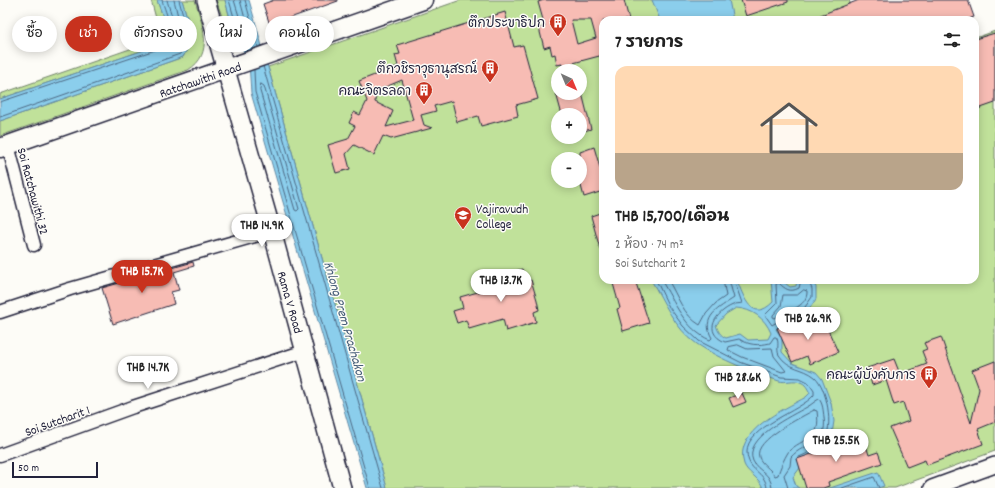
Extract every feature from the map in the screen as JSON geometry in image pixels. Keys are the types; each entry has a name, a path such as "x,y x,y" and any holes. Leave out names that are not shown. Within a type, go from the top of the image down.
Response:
{"main road":[{"name":"Rama V Road","path":"206,0 272,231 342,488"},
{"name":"Ratchawithi Road","path":"4,146 247,63 422,0"}],"street":[{"name":"Soi Ratchawithi 32","path":"4,146 34,245"},
{"path":"0,312 70,288 272,231"},
{"name":"Soi Sutcharit 1","path":"0,455 133,407 305,351"},
{"path":"932,488 995,465"}],"green space":[{"path":"151,0 157,0 163,16 155,16"},
{"path":"182,0 195,0 203,28 204,47 201,56 188,70 0,136 0,121 183,57 186,52 197,52 197,16 187,16"},
{"path":"216,0 225,0 229,16 222,16"},
{"name":"Vajiravudh College","path":"461,0 849,0 855,16 599,16 599,284 979,284 979,37 995,31 995,451 895,488 387,488 268,67 311,52 334,52 334,44"},
{"path":"121,52 138,52 0,99 0,94"}],"water":[{"path":"157,0 182,0 187,16 163,16"},
{"path":"225,0 249,0 254,16 229,16"},
{"path":"652,0 729,0 732,16 658,16"},
{"path":"257,28 387,488 367,488 251,93 249,63 244,52 257,52"},
{"path":"138,52 186,52 183,57 0,121 0,99"},
{"path":"653,284 739,284 750,306 754,309 760,310 766,308 773,302 771,284 786,284 790,287 796,286 796,284 814,284 816,287 816,299 806,314 786,321 776,329 782,338 782,352 792,363 816,372 822,379 831,403 834,421 832,434 828,442 821,450 799,462 800,468 793,477 796,486 799,488 763,488 759,481 744,464 743,452 746,441 762,423 773,415 806,397 810,393 806,386 798,381 779,381 748,370 716,355 689,338 676,323","holes":["736,308 753,312 765,323 771,333 768,339 748,340 740,334 726,338 718,331 716,325 726,314"]},
{"path":"878,472 884,486 878,488 830,488"}],"building":[{"path":"274,0 338,0 296,16 267,16 263,4"},
{"path":"544,0 624,0 628,16 599,16 599,56 569,64 557,64 555,54 552,55 550,46 544,48 539,28 545,27 538,2","holes":["571,20 591,20 596,38 577,44"]},
{"path":"741,0 788,0 788,2 746,16"},
{"path":"859,0 968,0 974,16 818,16"},
{"path":"505,12 514,47 523,45 538,99 516,105 518,116 481,126 478,116 457,122 452,101 434,106 436,111 421,115 424,125 432,128 391,139 383,136 374,155 354,145 346,154 350,169 336,173 328,145 348,139 355,126 349,123 354,112 360,115 367,101 359,81 398,66 395,55 400,54 397,45","holes":["402,80 413,120 386,127 393,111 375,102 376,91"]},
{"path":"995,33 995,103 979,109 979,38"},
{"path":"558,100 584,100 586,108 560,108"},
{"path":"587,113 591,129 587,130"},
{"path":"594,147 599,164 599,192 584,197 582,188 587,188 587,152 580,152"},
{"path":"599,213 599,245 591,216"},
{"path":"193,262 194,266 174,272 179,290 171,292 174,304 113,324 102,288"},
{"path":"522,269 526,281 531,280 537,300 539,310 534,312 536,322 506,331 503,319 469,329 466,320 457,323 453,311 463,308 460,297 492,288 489,278"},
{"path":"613,284 636,284 649,323 623,331 617,309 620,308"},
{"path":"816,318 819,324 824,321 838,352 810,364 807,356 792,362 777,328 788,324 790,330"},
{"path":"941,337 971,423 979,389 972,370 995,361 995,422 978,429 983,444 927,465 925,460 907,467 890,428 909,421 903,402 894,405 886,380 872,385 867,368 894,359 900,374 927,364 922,351 927,349 924,343"},
{"path":"742,393 746,402 733,407 729,398"},
{"path":"863,436 869,455 878,452 882,463 828,482 829,486 823,488 806,488 797,459"}],"place":[{"name":"ตึกประขาธิปก","path":"558,37"},
{"name":"ตึกวชิราวุธานุสรณ์","path":"490,83"},
{"name":"คณะจิตรลดา","path":"424,105"},
{"name":"Vajiravudh College","path":"463,230"},
{"name":"คณะผู้บังคับการ","path":"929,389"}],"water label":[{"name":"Khlong Prem Prachakon","path":"346,321"}]}
